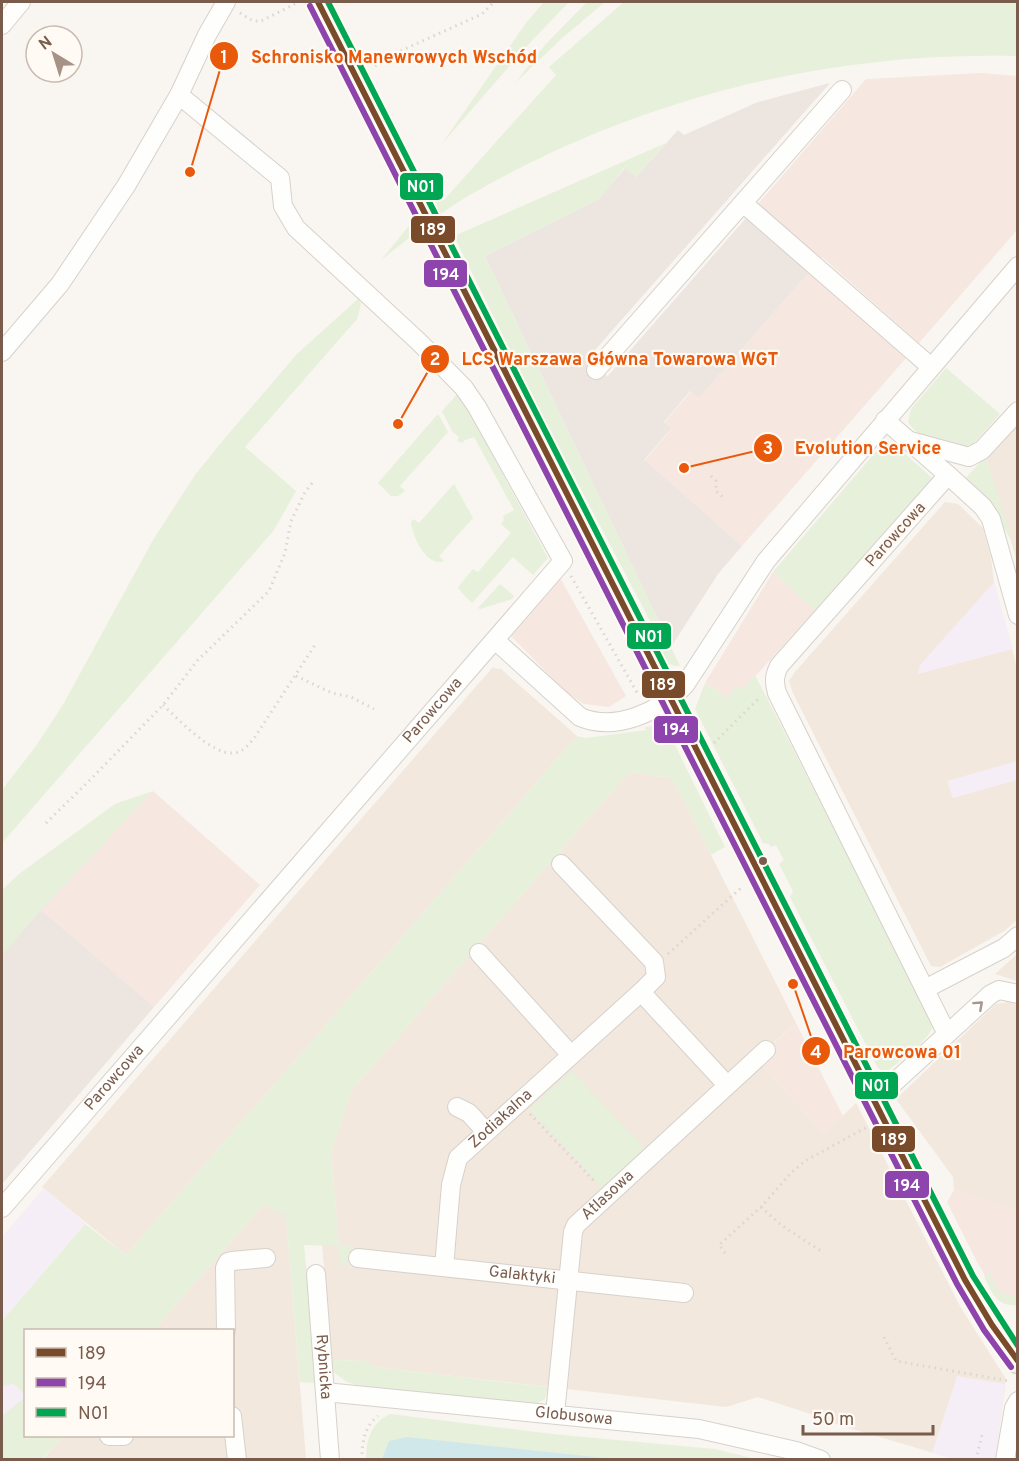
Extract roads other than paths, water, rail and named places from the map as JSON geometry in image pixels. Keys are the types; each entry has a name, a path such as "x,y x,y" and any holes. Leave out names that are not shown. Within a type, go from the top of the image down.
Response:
{"main road":[{"path":"318,2 344,53"},
{"path":"368,100 392,147"},
{"path":"439,243 965,1281 1010,1342 1013,1372"}],"street":[{"path":"2,25 21,2"},
{"path":"2,352 60,284 126,186 179,95 207,35 226,3"},
{"path":"596,370 843,90"},
{"name":"Parowcowa","path":"2,1208 563,561 464,387 296,228 282,206 280,178 179,95"},
{"path":"742,202 931,366"},
{"path":"495,640 580,717 590,721 608,724 647,712 670,699 685,685 766,561 1017,266"},
{"path":"909,441 969,458 982,450 1017,411"},
{"path":"885,420 983,507 991,519 1017,615"},
{"name":"Parowcowa","path":"925,989 775,688 774,675 779,666 948,475"},
{"path":"561,864 655,965 656,977 641,992 727,1085"},
{"path":"947,1034 925,989 1004,948 1017,936"},
{"path":"480,952 571,1055"},
{"path":"874,1101 991,994 999,990 1017,994"},
{"name":"Zodiakalna","path":"444,1267 454,1167 458,1158 641,992"},
{"name":"Atlasowa","path":"555,1414 573,1232 583,1218 766,1050"},
{"path":"457,1107 469,1113 486,1132"},
{"path":"226,1329 225,1268 228,1262 266,1258"},
{"name":"Galaktyki","path":"358,1258 684,1293"},
{"name":"Rybnicka","path":"316,1274 330,1460"},
{"name":"Globusowa","path":"325,1392 699,1429 796,1451 820,1460"},
{"path":"1005,1460 1017,1401"},
{"path":"234,1434 237,1460"}],"water":[{"path":"407,1437 613,1459 382,1459 389,1441"}],"tunnel":[{"path":"344,53 368,100"},
{"path":"392,147 439,242"}],"place":[{"name":"Schronisko Manewrowych Wschód","path":"190,172"},
{"name":"LCS Warszawa Główna Towarowa WGT","path":"398,424"},
{"name":"Evolution Service","path":"684,468"},
{"name":"Parowcowa 01","path":"793,984"}]}
